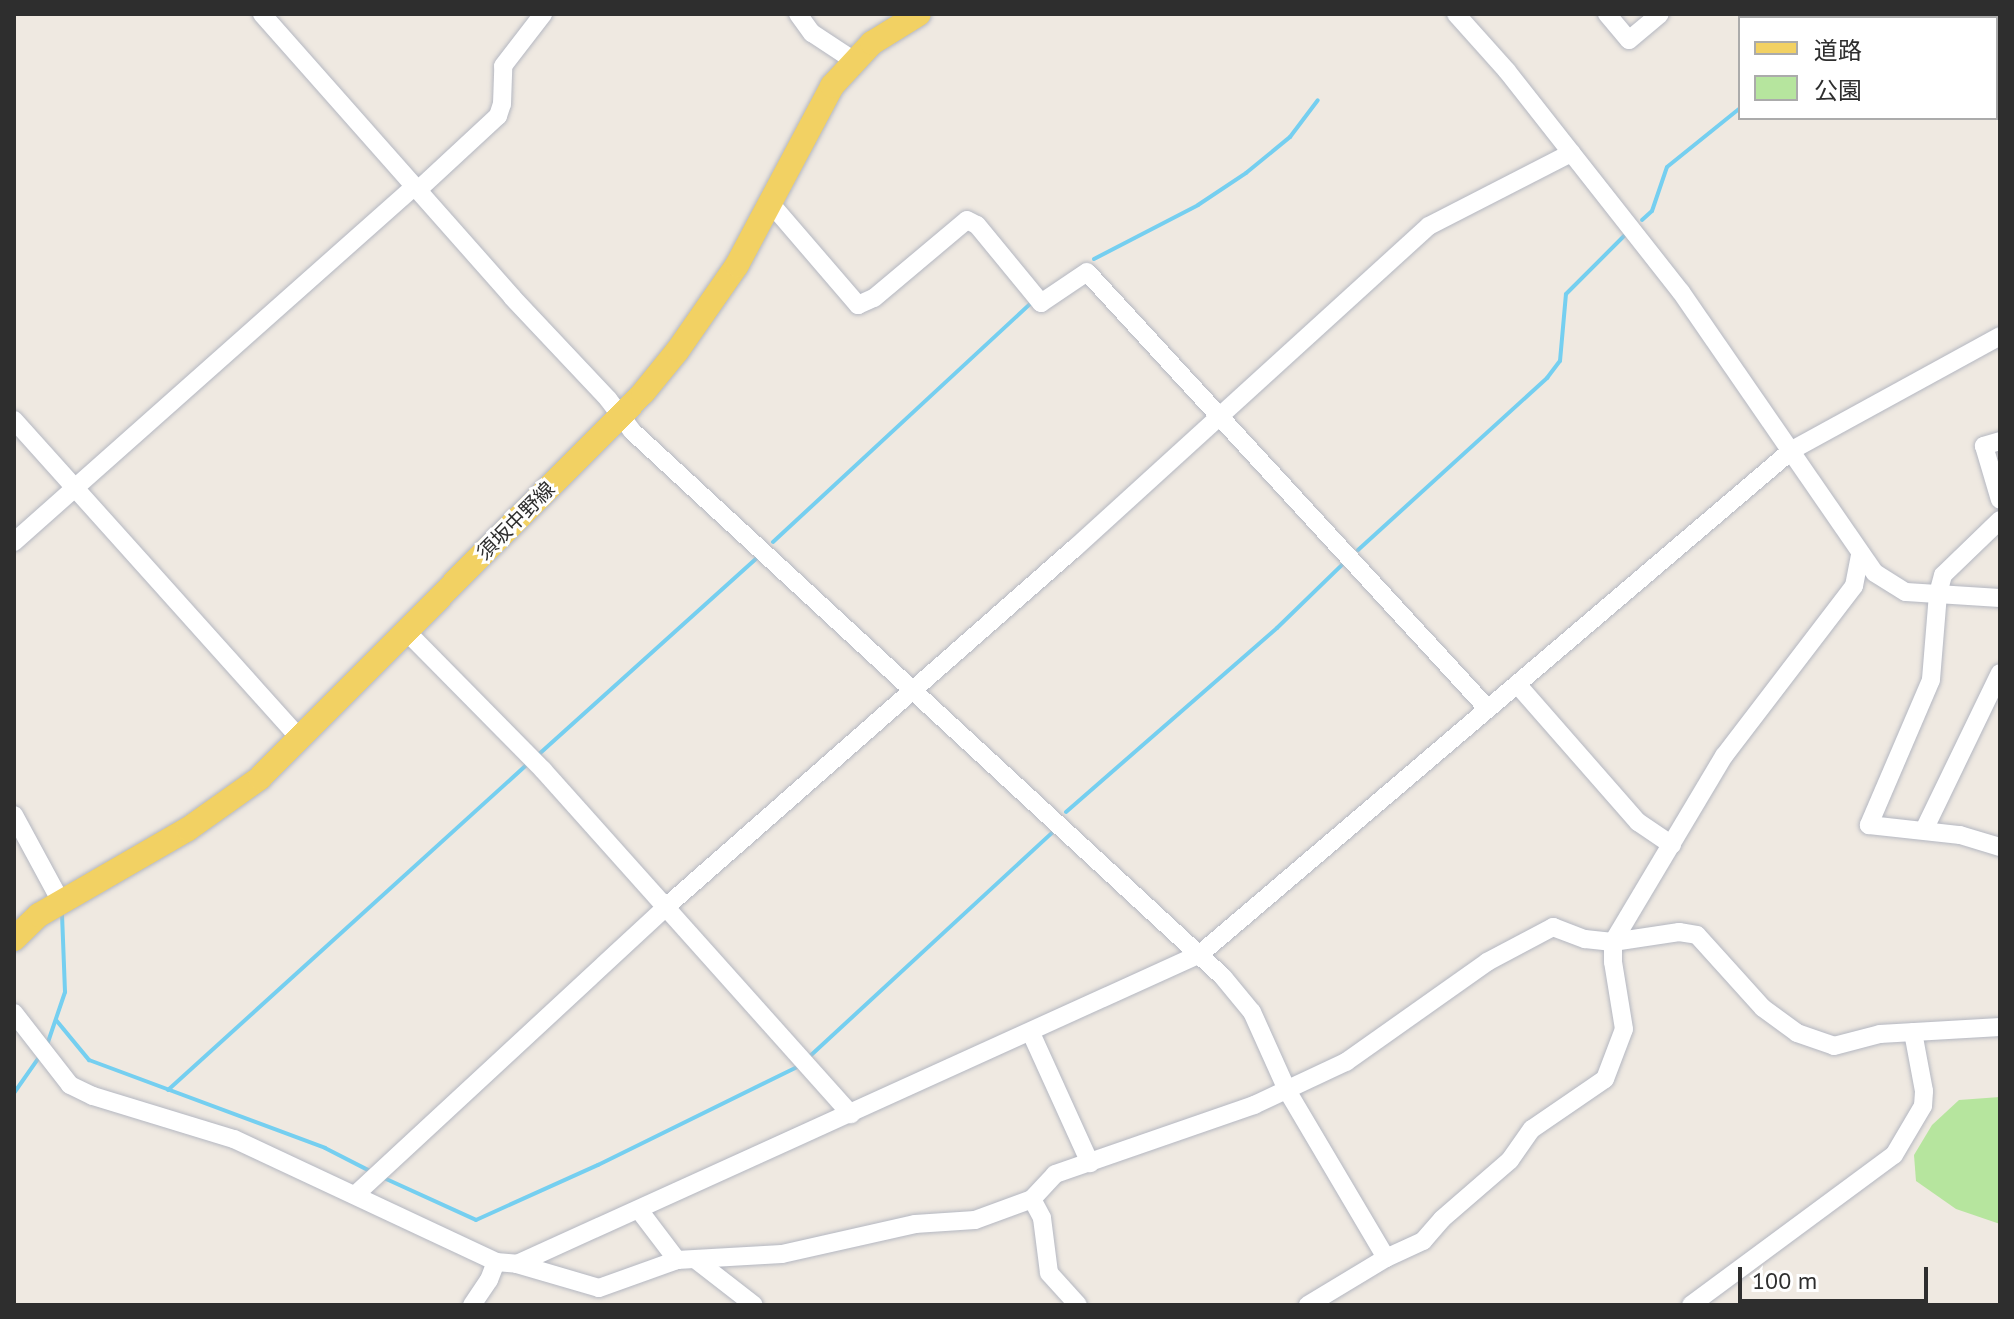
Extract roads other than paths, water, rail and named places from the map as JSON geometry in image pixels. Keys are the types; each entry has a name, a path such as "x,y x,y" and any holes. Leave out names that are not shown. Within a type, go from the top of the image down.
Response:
{"main road":[{"name":"須坂中野線","path":"14,939 39,915 238,795 300,739 620,416 656,379 693,330 772,205 826,97 853,60 872,43 919,14"}],"street":[{"path":"262,14 632,431 911,692 1200,954 1252,1012 1288,1092 1386,1258"},
{"path":"14,542 498,116 502,104 503,66 543,14"},
{"path":"798,14 812,33 853,60"},
{"path":"1456,14 1507,71 1681,292 1875,573 1906,592 2000,598"},
{"path":"1607,14 1629,40 1660,14"},
{"path":"355,1195 667,906 911,692 1429,226 1571,153"},
{"path":"772,205 858,305 874,298 967,220 977,225 1041,303 1087,272 1488,709"},
{"path":"517,1264 1200,954 1792,450 2000,336"},
{"path":"14,420 300,739"},
{"path":"2000,441 1984,446 2000,500"},
{"path":"2000,520 1943,575 1938,594 1931,680 1869,825 1960,835 2000,847"},
{"path":"1308,1305 1386,1258 1423,1241 1442,1219 1510,1160 1532,1129 1605,1079 1624,1029 1613,962 1613,942 1724,756 1854,586 1860,554"},
{"path":"407,632 543,770 851,1115"},
{"path":"1924,830 2000,673"},
{"path":"1517,684 1638,822 1672,845"},
{"path":"14,815 61,902"},
{"path":"14,1013 70,1085 93,1096 234,1139 496,1262 517,1264 603,1296 677,1260 782,1254 915,1224 975,1220 1032,1199 1055,1174 1288,1092 1346,1062 1487,962 1553,927 1585,939 1613,942 1679,932 1697,935 1763,1008 1797,1033 1834,1046 1880,1034 2000,1027"},
{"path":"1691,1305 1894,1155 1923,1106 1924,1091 1913,1032"},
{"path":"1031,1033 1090,1163"},
{"path":"1032,1199 1042,1218 1049,1273 1078,1305"},
{"path":"639,1210 677,1260"},
{"path":"696,1260 754,1305"},
{"path":"472,1305 489,1280 496,1262"}],"waterway":[{"path":"1094,259 1198,205 1246,173 1290,137 1318,100"},
{"path":"1642,220 1652,211 1667,167 1738,110"},
{"path":"1358,550 1547,378 1560,361 1566,294 1628,232"},
{"path":"773,542 1032,302"},
{"path":"538,755 760,555"},
{"path":"1066,812 1277,628 1346,561"},
{"path":"168,1090 528,764"},
{"path":"809,1057 1053,832"},
{"path":"47,1045 65,992 62,913"},
{"path":"56,1020 89,1060 325,1148 372,1172"},
{"path":"14,1093 40,1056"},
{"path":"384,1178 476,1220 598,1165 797,1067"}]}
